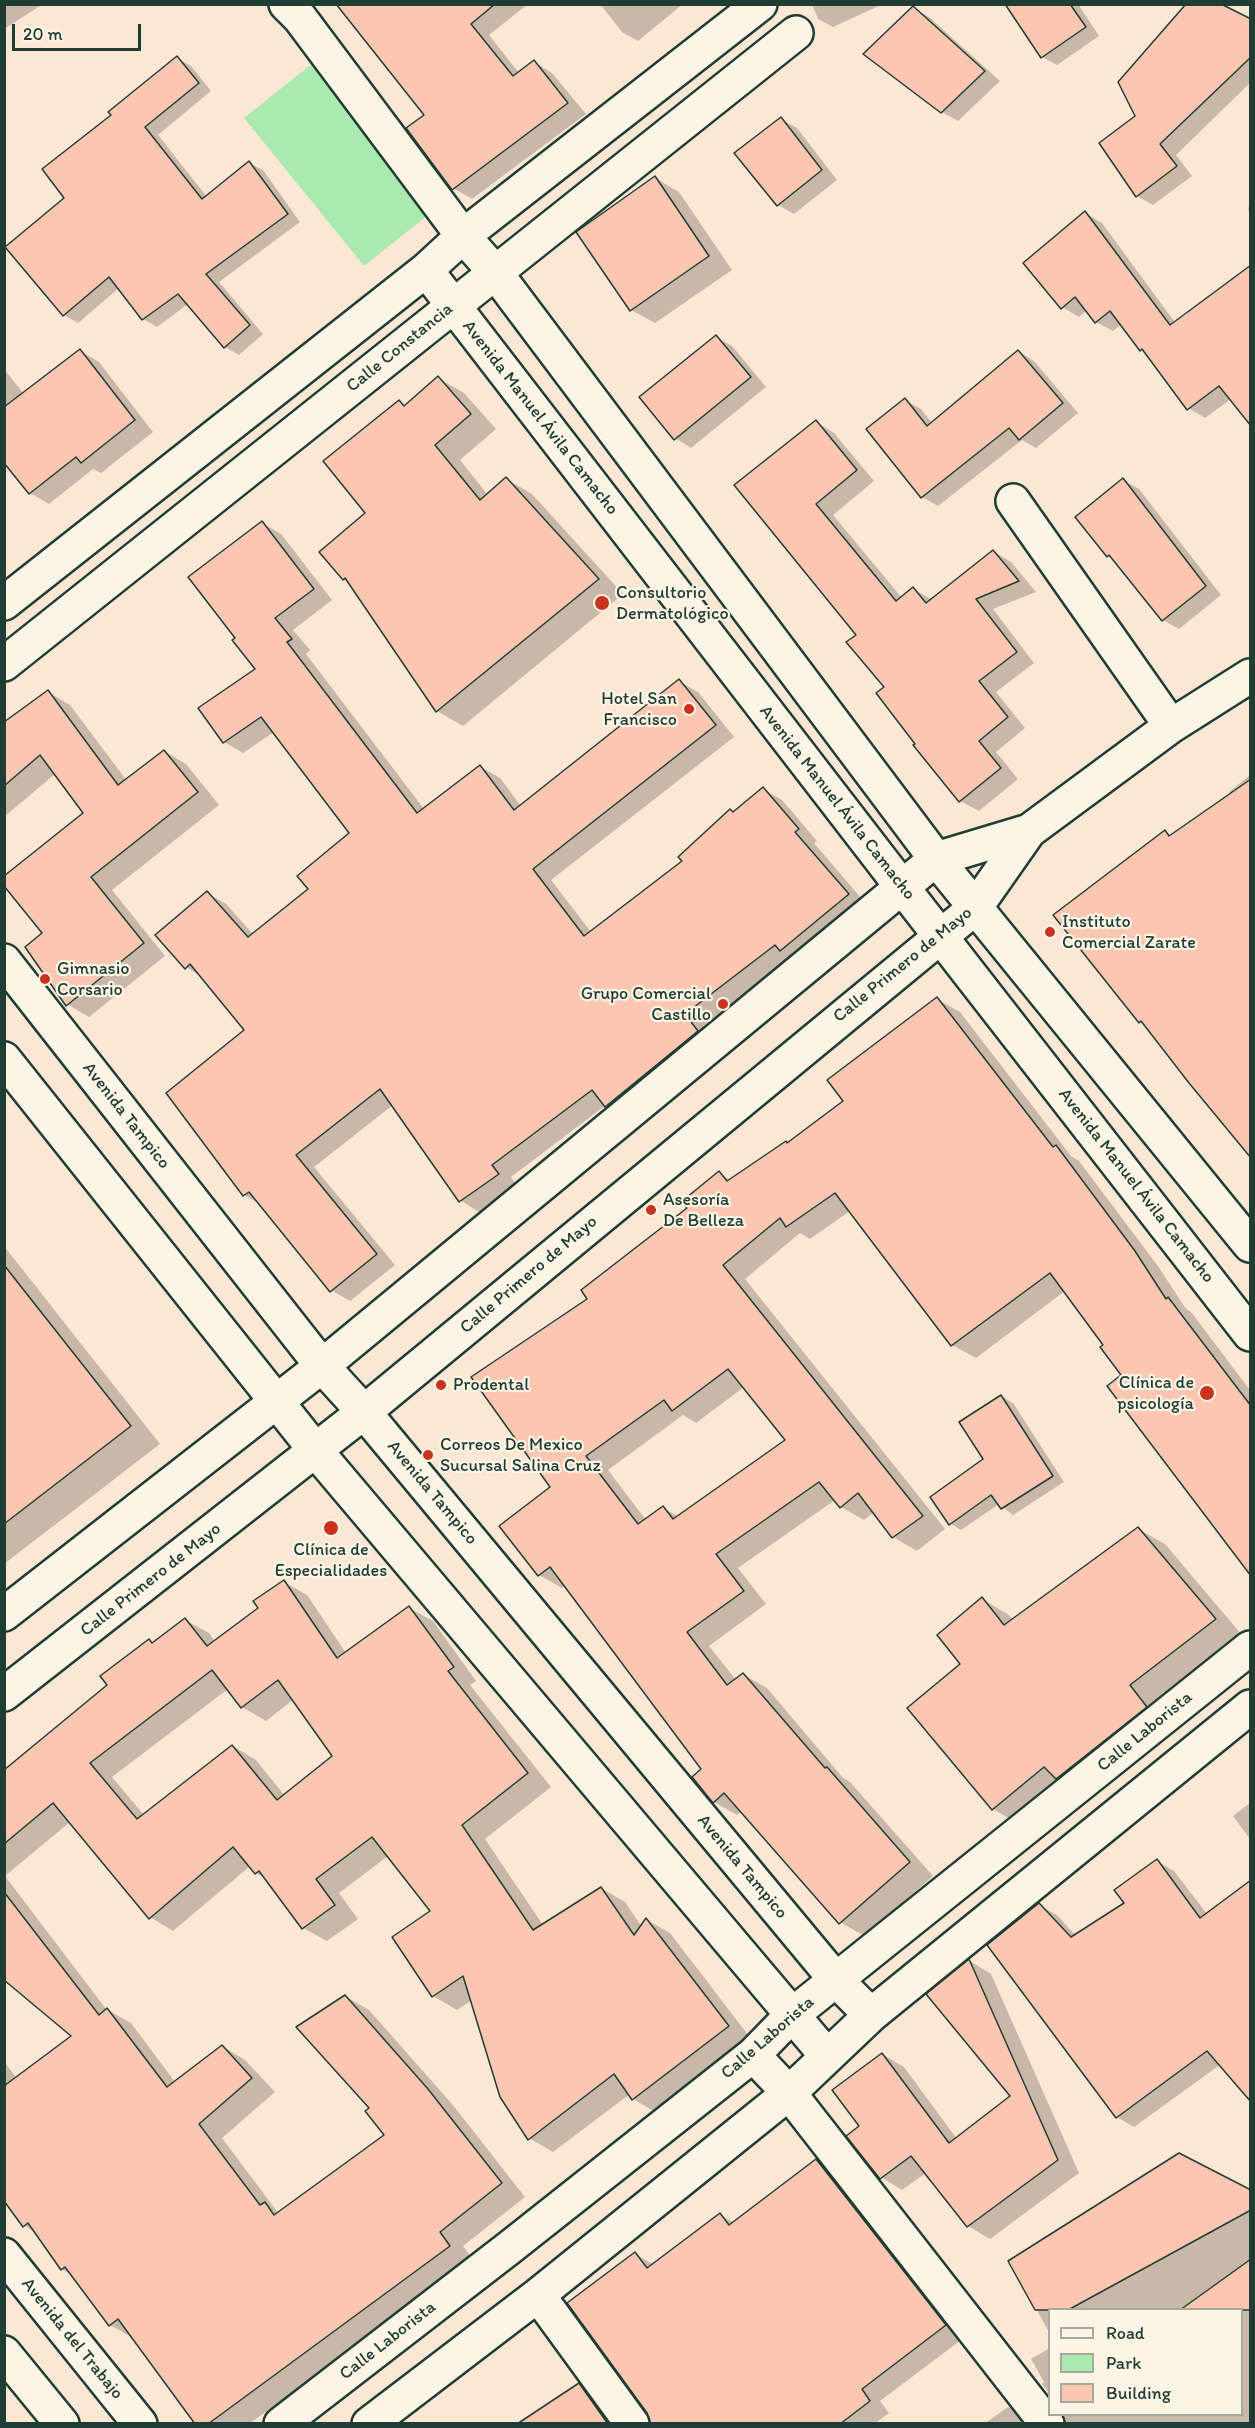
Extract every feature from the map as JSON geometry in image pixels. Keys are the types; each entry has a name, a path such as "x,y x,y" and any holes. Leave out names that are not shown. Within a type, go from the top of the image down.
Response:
{"street":[{"path":"285,4 300,18 463,236 495,272 936,859 1251,1245"},
{"path":"4,603 426,270 463,236 760,4"},
{"name":"Calle Constancia","path":"4,664 796,33"},
{"name":"Avenida Manuel Ávila Camacho","path":"426,270 939,935 1251,1334"},
{"path":"1013,501 1171,726"},
{"name":"Calle Primero de Mayo","path":"4,1694 316,1451 939,935 975,908 1029,831 1171,726 1251,676"},
{"name":"Calle Primero de Mayo","path":"4,1614 277,1403 936,859 1029,831"},
{"name":"Avenida Tampico","path":"4,961 322,1366 364,1412 836,1980 871,2015"},
{"path":"4,1059 316,1451 827,2055"},
{"name":"Calle Laborista","path":"281,2424 753,2055 792,2015 1251,1648"},
{"path":"369,2424 538,2295 789,2093 871,2015 1251,1707"},
{"path":"753,2055 789,2093 1047,2424"},
{"name":"Avenida del Trabajo","path":"4,2255 140,2424"},
{"path":"538,2295 632,2424"},
{"path":"4,2353 62,2424"}],"green space":[{"path":"313,63 433,211 364,266 244,118"}],"building":[{"path":"336,4 495,4 471,24 513,76 534,60 568,103 452,190 406,128 424,115"},
{"path":"1005,4 1070,4 1086,27 1041,58"},
{"path":"1186,4 1221,4 1251,19 1251,57 1160,144 1177,166 1136,197 1099,143 1135,116 1118,82"},
{"path":"913,6 985,71 941,113 863,54"},
{"path":"177,56 199,83 145,127 202,199 249,161 288,214 206,274 250,325 224,348 178,294 142,320 109,277 63,316 5,247 64,198 42,169 111,115 108,112"},
{"path":"781,117 822,170 777,206 734,153"},
{"path":"655,176 709,256 630,311 576,232"},
{"path":"1085,211 1170,325 1251,265 1251,426 1219,386 1187,410 1142,349 1140,351 1110,311 1095,323 1075,297 1061,309 1023,263"},
{"path":"716,335 751,377 674,440 639,397"},
{"path":"80,349 135,420 81,463 76,457 29,494 4,463 4,407"},
{"path":"1018,350 1063,403 1019,440 1009,428 921,498 866,429 905,398 927,426"},
{"path":"438,376 471,414 435,445 480,500 506,477 599,579 436,712 345,578 343,580 319,552 365,513 323,461 399,400 404,406"},
{"path":"816,420 857,470 816,504 896,601 913,587 926,603 993,550 1019,581 976,599 1017,652 979,681 1008,717 979,741 1001,768 959,802 913,745 915,744 876,693 884,687 846,642 856,635 734,485"},
{"path":"1123,478 1206,586 1162,621 1075,517"},
{"path":"262,521 314,589 275,618 292,639 287,642 417,813 480,765 514,810 679,679 716,725 533,869 584,936 682,861 678,857 730,809 733,812 763,787 799,829 795,832 849,894 780,951 775,945 685,1014 698,1031 605,1107 592,1090 492,1165 499,1174 459,1202 380,1089 296,1155 377,1254 330,1292 249,1192 243,1196 166,1093 244,1030 190,964 185,969 155,935 207,891 248,937 308,889 297,876 349,833 261,717 223,743 198,708 255,669 232,640 235,638 188,577"},
{"path":"48,690 118,785 164,750 198,792 91,877 144,943 66,1006 25,947 42,933 4,886 4,876 83,813 40,755 4,786 4,722"},
{"path":"1251,779 1251,1158 1053,915 1165,830 1169,836"},
{"path":"937,997 1053,1147 1056,1145 1135,1251 1166,1299 1168,1297 1251,1406 1251,1576 1107,1386 1121,1375 1100,1347 1103,1345 1050,1273 951,1346 835,1193 786,1227 780,1218 723,1265 923,1516 892,1538 858,1493 840,1508 819,1482 716,1554 744,1591 687,1632 727,1685 743,1673 910,1862 839,1924 724,1793 713,1803 692,1777 701,1769 550,1567 538,1576 499,1526 550,1487 471,1377 587,1299 581,1290 687,1208 681,1202 719,1171 727,1181 786,1141 787,1143 843,1101 827,1080","holes":["728,1369 785,1440 673,1519 663,1506 638,1524 586,1456 664,1400 672,1411"]},
{"path":"4,1265 131,1426 4,1524"},
{"path":"1001,1395 1053,1476 1001,1509 991,1495 949,1525 930,1497 983,1459 959,1422"},
{"path":"1138,1527 1216,1619 1130,1685 1147,1707 1056,1779 1044,1767 992,1810 907,1708 960,1664 937,1635 982,1597 1004,1625"},
{"path":"284,1580 337,1658 409,1606 454,1667 448,1671 528,1773 462,1825 533,1930 601,1887 634,1935 646,1918 729,2026 632,2100 614,2074 528,2140 500,2097 463,1976 432,1997 392,1937 430,1911 372,1837 316,1879 335,1905 302,1929 259,1871 255,1874 233,1847 149,1919 53,1803 4,1844 4,1770 107,1685 100,1676 149,1639 152,1643 185,1618 207,1646 258,1608 253,1601","holes":["212,1670 241,1708 278,1680 332,1756 277,1800 232,1745 137,1819 90,1763"]},
{"path":"1157,1859 1200,1918 1251,1880 1251,2102 1207,2051 1116,2118 987,1945 1039,1903 1071,1937 1124,1903 1114,1890"},
{"path":"4,1892 99,2015 107,2008 167,2087 222,2045 252,2078 199,2124 260,2205 265,2202 274,2215 384,2135 365,2111 369,2108 296,2027 345,1995 428,2089 502,2183 440,2232 450,2246 208,2424 195,2424 118,2319 109,2326 65,2267 61,2270 28,2223 23,2227 4,2201 4,2086 71,2036 4,1980"},
{"path":"969,1959 1058,2160 967,2227 911,2156 880,2179 846,2136 859,2126 832,2090 882,2053 949,2143 1010,2096 926,1994"},
{"path":"1179,2153 1251,2190 1251,2210 1072,2308 1035,2310 1008,2261"},
{"path":"816,2159 946,2325 862,2389 870,2401 840,2424 650,2424 647,2413 567,2303 635,2252 647,2268 720,2213 729,2225"},
{"path":"1251,2259 1251,2310 1183,2308"},
{"path":"579,2383 608,2424 517,2424"}],"place":[{"name":"Consultorio Dermatológico","path":"602,603"},
{"name":"Hotel San Francisco","path":"689,709"},
{"name":"Instituto Comercial Zarate","path":"1050,932"},
{"name":"Gimnasio Corsario","path":"45,979"},
{"name":"Grupo Comercial Castillo","path":"723,1004"},
{"name":"Asesoría De Belleza","path":"651,1210"},
{"name":"Prodental","path":"441,1385"},
{"name":"Clínica de psicología","path":"1207,1393"},
{"name":"Correos De Mexico Sucursal Salina Cruz","path":"428,1455"},
{"name":"Clínica de Especialidades","path":"331,1528"}]}
